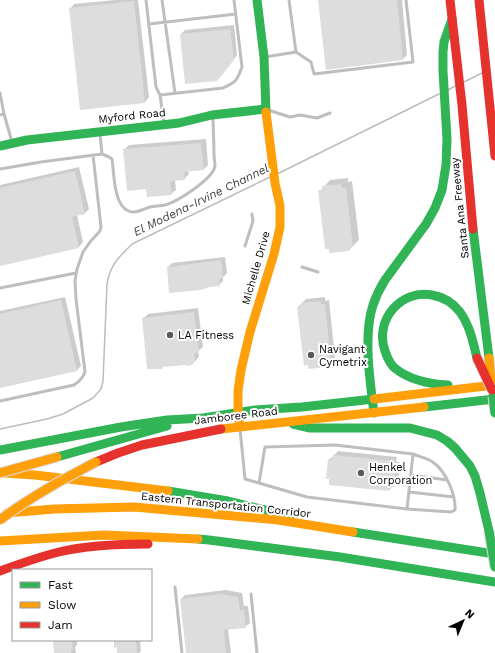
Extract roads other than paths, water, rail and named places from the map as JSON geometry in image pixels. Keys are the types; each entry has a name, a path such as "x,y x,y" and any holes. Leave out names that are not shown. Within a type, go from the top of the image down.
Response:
{"main road":[{"name":"Michelle Drive","path":"240,426 238,413 238,391 242,364 261,294 274,254 280,227 280,206 275,183 266,109 264,57 258,0"},
{"name":"Santa Ana Freeway","path":"450,0 462,105 474,235 494,391 495,413"},
{"path":"479,0 495,156"},
{"path":"374,413 367,335 368,322 372,308 376,296 384,282 424,227 442,192 446,156 443,66 444,43 452,19"},
{"path":"488,95 495,108"},
{"name":"Myford Road","path":"0,146 27,140 164,125 212,115 266,109"},
{"path":"474,387 433,384 412,378 395,369 387,356 382,340 382,329 385,320 392,309 401,301 412,295 424,294 436,294 446,299 456,307 468,328 478,361 494,391"},
{"name":"Jamboree Road","path":"0,450 121,426 167,420 203,418 255,410 302,407 474,387 494,391"},
{"name":"Jamboree Road","path":"0,520 21,504 48,487 96,462 142,445 225,428 374,413 494,391"},
{"path":"0,473 150,430 203,418"},
{"path":"285,422 310,428 410,428 439,436 464,456 475,476 489,531 495,567"},
{"path":"0,473 35,475 159,490 228,501 304,519 332,528"},
{"name":"Eastern Transportation Corridor","path":"0,514 54,509 134,507 278,520 495,554"},
{"path":"0,541 23,538 104,535 209,540 340,557 495,582"},
{"path":"0,571 59,552 96,547 140,544 235,543"}],"lane":[{"path":"146,0 156,86 160,95 164,125"},
{"path":"162,0 175,93"},
{"path":"160,95 223,88 232,84 238,78 242,67 234,0"},
{"path":"289,0 296,52"},
{"path":"264,57 296,52 311,62 314,74 413,62 406,0"},
{"path":"149,24 236,14"},
{"path":"0,93 4,114 13,143"},
{"path":"266,109 290,117 300,115 317,118 330,113"},
{"path":"0,170 41,162 102,154 112,159 117,196 123,208 129,212 136,212 151,207 166,205 196,187 210,175 215,167 212,115"},
{"path":"100,132 102,154"},
{"path":"0,401 74,385 83,378 85,368 75,282 77,269 83,252 100,231 101,227 93,155"},
{"path":"245,246 253,221 252,214"},
{"path":"302,267 318,272"},
{"path":"0,288 76,273"},
{"name":"Michelle Drive","path":"240,426 245,479 259,483"},
{"path":"335,445 414,454 435,464 445,476 456,503 455,510 451,512 407,509 307,497 259,483 265,447 335,445"},
{"path":"407,509 414,454"},
{"path":"411,475 447,480"},
{"path":"409,492 454,497"},
{"path":"176,587 182,653"},
{"path":"251,594 257,653"}],"waterway":[{"name":"El Modena-Irvine Channel","path":"464,82 482,73"},
{"name":"El Modena-Irvine Channel","path":"448,90 455,86"},
{"name":"El Modena-Irvine Channel","path":"277,174 439,94"},
{"name":"El Modena-Irvine Channel","path":"0,429 63,414 93,398 101,389 103,381 108,277 113,266 132,244 270,177"}],"place":[{"name":"LA Fitness","path":"170,335"},
{"name":"Navigant Cymetrix","path":"311,355"},
{"name":"Henkel Corporation","path":"361,473"}]}
